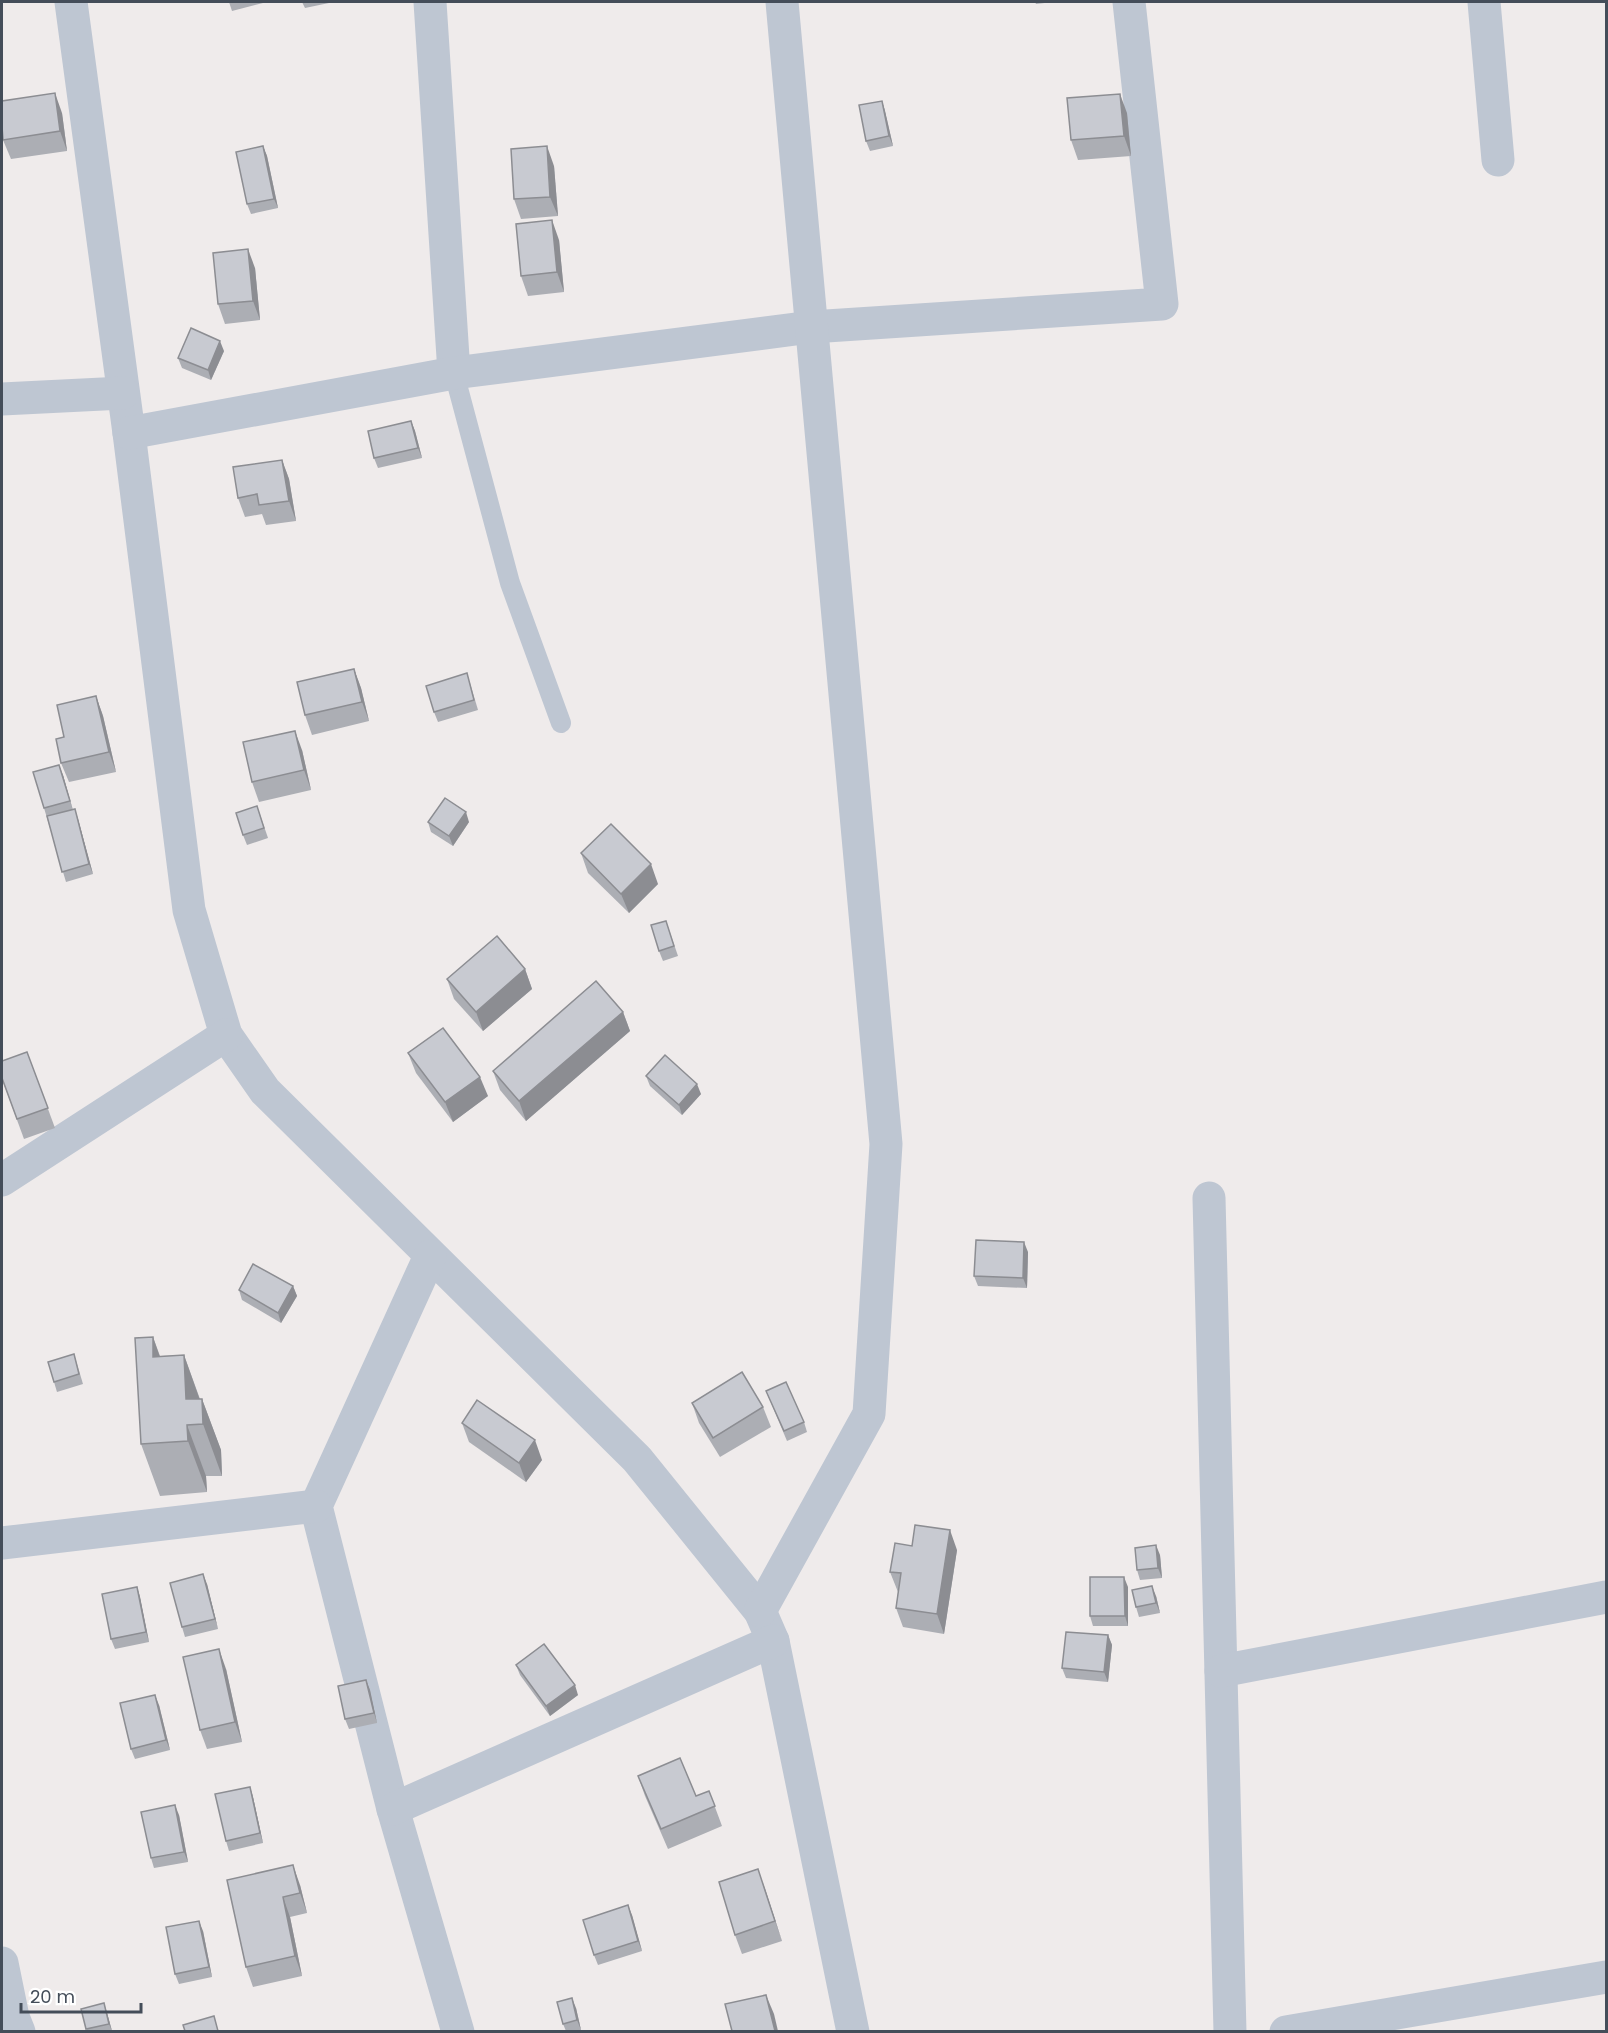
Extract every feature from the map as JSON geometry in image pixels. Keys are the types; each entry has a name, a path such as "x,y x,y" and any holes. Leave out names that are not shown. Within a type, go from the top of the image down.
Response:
{"street":[{"path":"71,2 129,433 189,910 226,1035 266,1091 637,1459 760,1611 773,1641 853,2031"},
{"path":"429,2 454,373"},
{"path":"760,1611 869,1414 886,1144 782,2"},
{"path":"129,433 454,373 811,327 1162,304 1129,2"},
{"path":"1484,2 1498,160"},
{"path":"2,399 123,393"},
{"path":"2,1180 226,1035"},
{"path":"1209,1198 1230,2031"},
{"path":"430,1256 316,1506 393,1809 458,2031"},
{"path":"2,1543 316,1506"},
{"path":"1221,1671 1606,1597"},
{"path":"393,1809 773,1641"},
{"path":"2,1964 13,2017 19,2031"},
{"path":"1286,2031 1606,1977"}],"lane":[{"path":"454,373 510,583 561,723"}],"building":[{"path":"55,93 60,131 3,140 2,101"},
{"path":"1120,94 1124,136 1071,140 1067,98"},
{"path":"882,101 889,136 866,141 859,105"},
{"path":"263,146 274,199 247,204 236,152"},
{"path":"547,146 550,197 514,199 511,149"},
{"path":"552,220 557,272 521,276 516,224"},
{"path":"248,249 253,301 218,304 213,253"},
{"path":"191,328 220,341 208,370 178,358"},
{"path":"411,421 418,448 374,458 368,431"},
{"path":"282,460 289,501 259,505 257,494 238,498 233,467"},
{"path":"354,669 362,702 305,715 297,682"},
{"path":"467,673 474,700 434,712 426,686"},
{"path":"96,696 109,752 61,763 56,739 64,737 57,705"},
{"path":"295,731 304,770 252,782 243,742"},
{"path":"59,765 70,801 44,808 33,772"},
{"path":"445,798 466,812 449,836 428,822"},
{"path":"257,806 264,828 243,835 236,813"},
{"path":"75,809 89,864 62,872 47,816"},
{"path":"611,824 651,864 621,894 581,853"},
{"path":"666,921 674,946 659,951 651,925"},
{"path":"497,936 525,969 476,1012 447,979"},
{"path":"596,981 623,1012 519,1101 493,1071"},
{"path":"443,1028 480,1077 445,1102 408,1053"},
{"path":"27,1052 48,1108 17,1119 2,1078 2,1061"},
{"path":"665,1055 697,1084 679,1105 646,1076"},
{"path":"976,1240 1024,1242 1023,1278 974,1276"},
{"path":"253,1264 293,1286 278,1313 239,1290"},
{"path":"153,1337 153,1357 184,1355 186,1399 202,1399 203,1424 187,1425 188,1441 141,1444 135,1338"},
{"path":"74,1354 79,1374 54,1382 48,1362"},
{"path":"742,1372 763,1407 713,1438 692,1403"},
{"path":"786,1382 804,1422 784,1431 766,1391"},
{"path":"477,1400 535,1440 519,1463 462,1423"},
{"path":"915,1525 950,1530 937,1614 896,1608 901,1573 890,1572 895,1543 912,1546"},
{"path":"1156,1545 1158,1568 1137,1570 1135,1548"},
{"path":"203,1574 215,1619 182,1627 170,1583"},
{"path":"1090,1577 1124,1577 1125,1616 1090,1616"},
{"path":"1152,1586 1156,1603 1136,1607 1132,1590"},
{"path":"137,1587 146,1632 111,1639 102,1594"},
{"path":"1066,1632 1108,1635 1104,1672 1062,1668"},
{"path":"544,1644 575,1685 546,1706 516,1665"},
{"path":"219,1649 235,1722 200,1730 183,1657"},
{"path":"366,1680 374,1713 345,1719 338,1686"},
{"path":"155,1695 166,1740 131,1749 120,1703"},
{"path":"680,1758 696,1796 709,1791 715,1806 661,1829 638,1776"},
{"path":"250,1787 260,1833 226,1841 215,1794"},
{"path":"175,1805 184,1852 151,1858 141,1812"},
{"path":"293,1865 300,1893 283,1897 295,1956 246,1967 227,1880"},
{"path":"758,1869 775,1921 735,1935 719,1882"},
{"path":"628,1905 638,1941 594,1955 583,1920"},
{"path":"199,1921 209,1967 175,1974 166,1927"},
{"path":"766,1995 775,2031 732,2031 725,2004"},
{"path":"572,1998 577,2020 563,2024 557,2002"},
{"path":"104,2003 109,2024 86,2029 81,2009"},
{"path":"214,2016 218,2031 185,2031 183,2025"}]}
